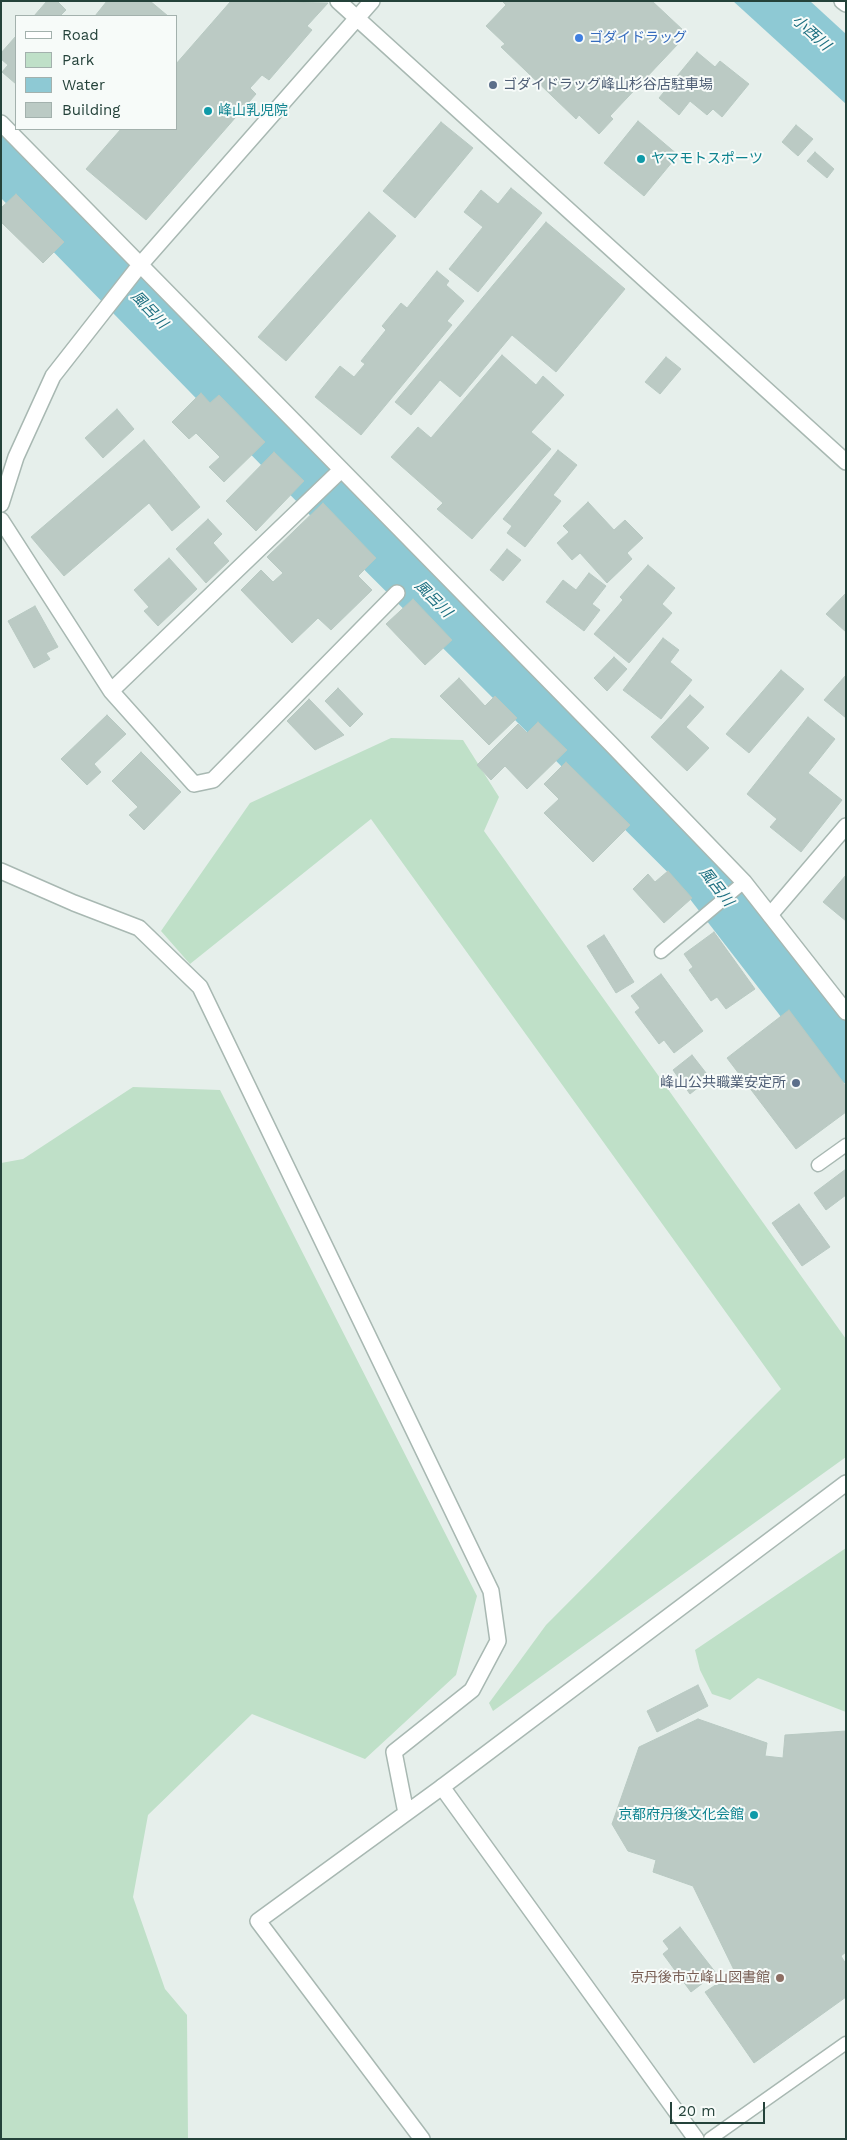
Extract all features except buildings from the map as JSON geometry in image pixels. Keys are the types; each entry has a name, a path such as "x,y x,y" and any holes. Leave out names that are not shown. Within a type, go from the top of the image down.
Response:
{"street":[{"path":"338,1 846,462"},
{"path":"1,504 16,457 53,376 140,265 372,1"},
{"path":"842,1 846,4"},
{"path":"1,123 612,745 744,882 846,1012"},
{"path":"111,691 340,470"},
{"path":"1,520 111,691 194,784 213,780 397,593"},
{"path":"770,914 846,826"},
{"path":"1,871 74,903 139,928 200,987 491,1590 498,1641 472,1690 394,1752 406,1813"},
{"path":"422,2139 258,1921 442,1787 846,1483"},
{"path":"442,1787 696,2139"}],"lane":[{"path":"661,952 744,882"},
{"path":"818,1165 846,1145"},
{"path":"710,2139 846,2043"}],"green space":[{"path":"391,738 463,740 499,797 484,831 846,1339 846,1457 493,1711 489,1703 546,1625 781,1389 371,819 190,964 161,931 250,803"},
{"path":"133,1087 220,1090 477,1596 456,1675 365,1759 252,1714 148,1815 133,1897 165,1989 187,2015 188,2139 1,2139 1,1163 23,1159"},
{"path":"846,1548 846,1712 758,1678 730,1700 712,1694 700,1670 695,1650"}],"water":[{"name":"小西川","path":"733,1 810,1 846,34 846,104"}],"waterway":[{"name":"風呂川","path":"1,158 344,510 696,861 846,1055"}],"place":[{"name":"ゴダイドラッグ","path":"579,38"},
{"name":"ゴダイドラッグ峰山杉谷店駐車場","path":"493,85"},
{"name":"峰山乳児院","path":"208,111"},
{"name":"ヤマモトスポーツ","path":"641,159"},
{"name":"峰山公共職業安定所","path":"796,1083"},
{"name":"京都府丹後文化会館","path":"754,1815"},
{"name":"京丹後市立峰山図書館","path":"780,1978"}]}
